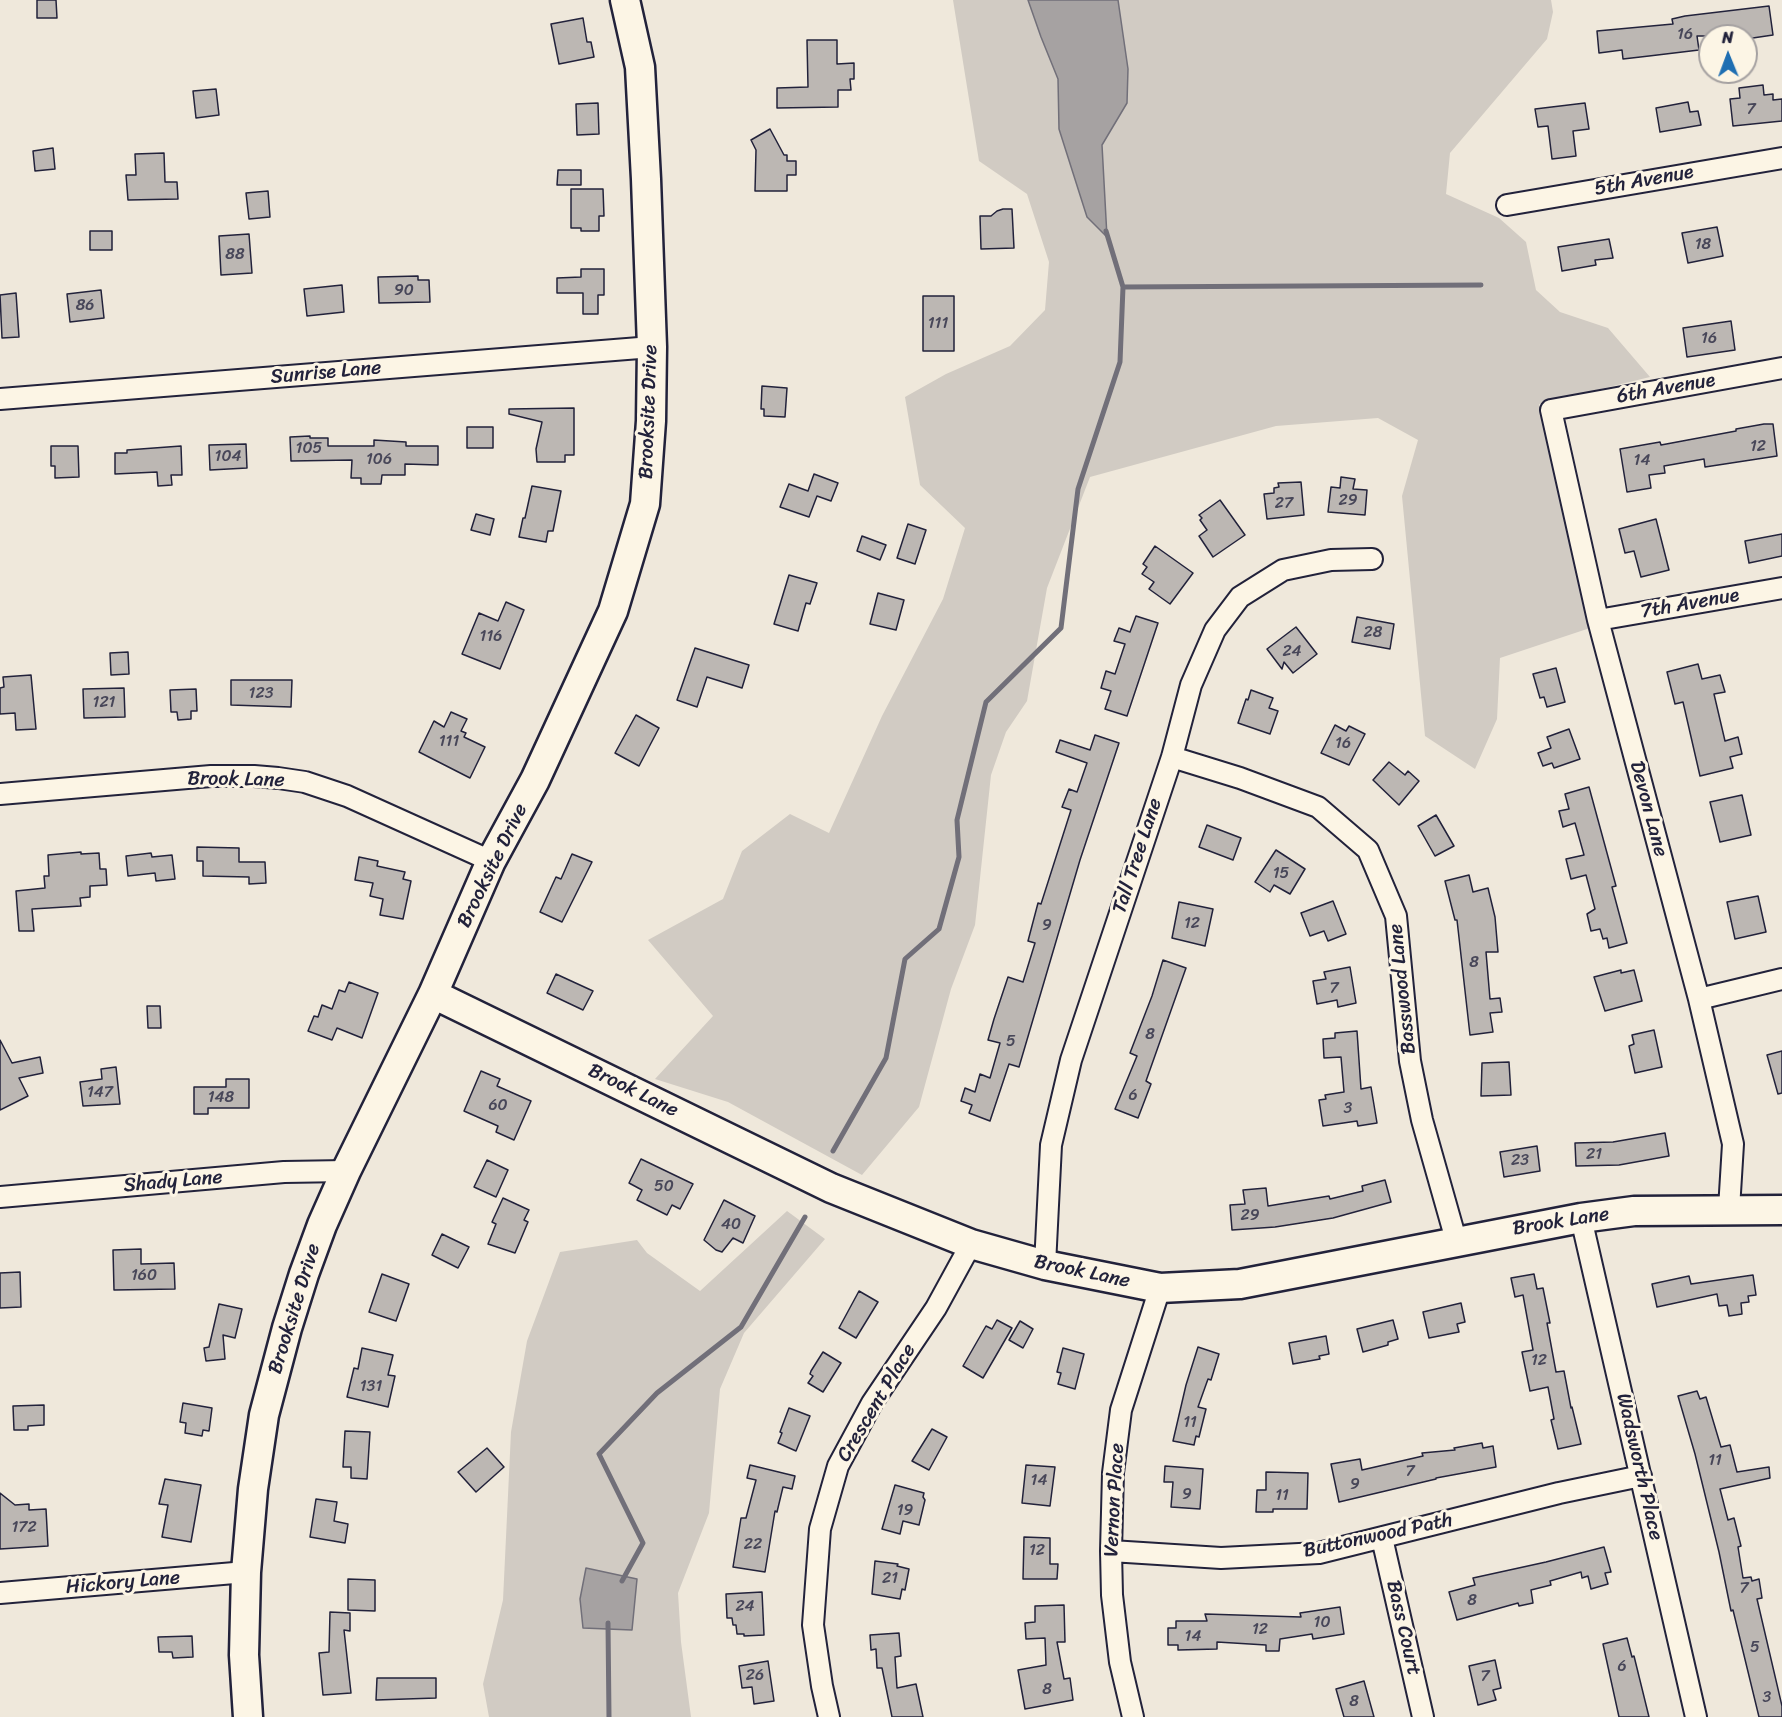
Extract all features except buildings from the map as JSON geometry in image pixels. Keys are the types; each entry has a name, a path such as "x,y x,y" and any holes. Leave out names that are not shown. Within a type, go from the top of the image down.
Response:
{"street":[{"name":"Brooksite Drive","path":"248,1717 244,1655 246,1572 253,1489 264,1415 304,1274 322,1225 346,1171 433,994 491,861 535,780 613,611 645,504 651,421 652,347 646,179 640,67 625,0"},
{"name":"5th Avenue","path":"1507,205 1782,158"},
{"name":"Sunrise Lane","path":"0,399 652,347"},
{"name":"6th Avenue","path":"1551,410 1782,368"},
{"name":"Devon Lane","path":"1551,410 1598,620 1699,999 1733,1144 1729,1209"},
{"name":"Tall Tree Lane","path":"1045,1265 1051,1144 1071,1060 1172,757 1191,685 1215,630 1240,597 1283,570 1331,560 1372,559"},
{"name":"7th Avenue","path":"1598,620 1782,588"},
{"name":"Basswood Lane","path":"1172,757 1240,778 1318,807 1368,850 1396,916 1410,1061 1422,1120 1456,1240"},
{"name":"Brook Lane","path":"0,794 211,776 279,778 305,782 347,796 491,861"},
{"path":"1699,999 1782,979"},
{"name":"Brook Lane","path":"433,994 831,1188 970,1244 1045,1265 1160,1288 1240,1284 1456,1240 1634,1211 1782,1210"},
{"name":"Shady Lane","path":"0,1197 284,1173 346,1171"},
{"name":"Wadsworth Place","path":"1581,1218 1696,1717"},
{"name":"Crescent Place","path":"829,1717 813,1624 820,1529 838,1466 872,1403 936,1308 970,1244"},
{"name":"Vernon Place","path":"1132,1717 1119,1651 1112,1596 1113,1473 1121,1410 1160,1288"},
{"name":"Buttonwood Path","path":"1111,1551 1221,1557 1319,1553 1559,1493 1641,1476"},
{"name":"Bass Court","path":"1382,1538 1423,1717"},
{"name":"Hickory Lane","path":"0,1593 246,1572"}],"shaded area":[{"path":"953,0 1028,0 1058,79 1059,129 1107,236 1102,145 1127,103 1128,69 1118,0 1551,0 1553,12 1547,39 1450,153 1446,194 1499,218 1526,242 1536,290 1560,312 1608,328 1650,377 1539,404 1593,627 1500,658 1497,719 1475,769 1425,736 1402,496 1418,440 1378,418 1276,426 1090,477 1047,588 1027,701 1006,732 991,775 975,925 951,989 919,1107 862,1175 728,1102 655,1079 713,1016 648,940 723,899 742,851 790,814 829,833 882,716 943,599 965,528 920,485 905,397 946,374 1010,346 1045,310 1049,262 1027,194 979,161"},
{"path":"1028,0 1118,0 1128,69 1127,103 1102,145 1107,237 1087,217 1059,129 1058,79"},
{"path":"787,1211 825,1239 744,1333 720,1389 709,1513 678,1593 681,1642 691,1717 489,1717 483,1684 503,1600 511,1432 527,1341 560,1252 637,1240 647,1253 700,1291"},
{"path":"586,1568 637,1579 632,1630 583,1628 580,1599"}],"waterway":[{"path":"1106,231 1123,287 1481,285"},
{"path":"833,1151 886,1058 905,959 939,929 959,857 957,820 986,702 1061,628 1078,489 1120,362 1123,287"},
{"path":"622,1581 643,1543 599,1454 657,1393 741,1327 805,1217"},
{"path":"608,1623 609,1717"}]}
